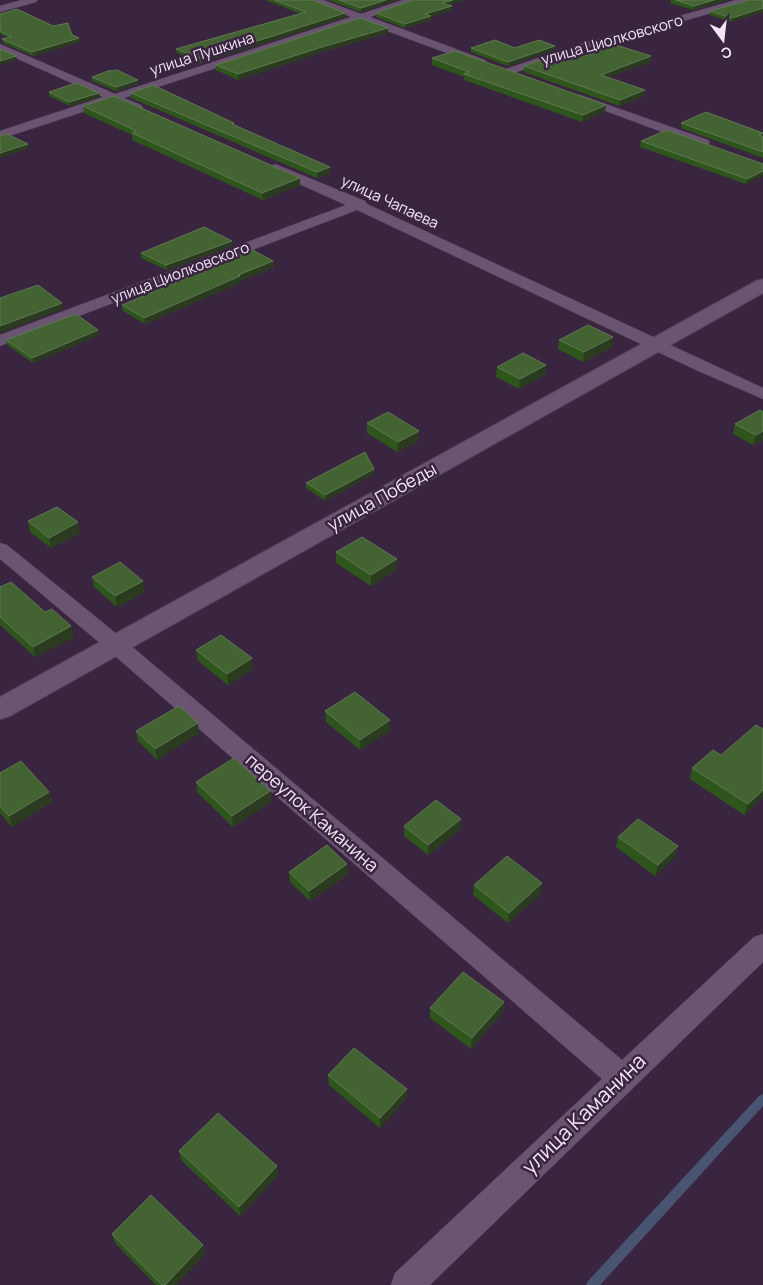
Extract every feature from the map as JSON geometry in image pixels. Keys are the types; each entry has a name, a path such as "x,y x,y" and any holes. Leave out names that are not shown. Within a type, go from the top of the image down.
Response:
{"street":[{"path":"0,9 33,0"},
{"path":"314,0 523,78"},
{"name":"улица Пушкина","path":"0,135 413,0"},
{"name":"улица Циолковского","path":"498,68 574,49 747,0"},
{"path":"0,47 151,114"},
{"path":"569,94 717,147"},
{"name":"улица Чапаева","path":"260,161 360,204 656,346 763,394"},
{"name":"улица Циолковского","path":"0,341 360,204"},
{"name":"улица Победы","path":"0,709 763,285"},
{"name":"переулок Каманина","path":"0,549 115,644 622,1078"},
{"name":"улица Каманина","path":"407,1285 763,945"}],"building":[{"path":"274,0 313,0 345,13 201,59 176,49 306,12"},
{"path":"339,0 386,0 361,8"},
{"path":"413,0 453,0 442,3 452,6 425,14 431,16 405,24 376,13"},
{"path":"676,0 714,0 694,6"},
{"path":"749,0 763,0 763,8 732,18 710,11"},
{"path":"17,9 53,26 68,23 72,35 79,38 32,52 2,39 12,37 0,31 0,14"},
{"path":"360,18 388,28 238,74 216,65"},
{"path":"495,40 515,48 539,40 555,46 508,62 471,48"},
{"path":"616,45 651,56 601,75 645,90 620,100 524,66 570,50 585,56"},
{"path":"0,49 16,56 0,61"},
{"path":"455,51 606,105 583,115 464,74 469,72 432,58"},
{"path":"117,70 138,80 116,87 92,77 108,71"},
{"path":"76,83 99,93 69,102 49,92"},
{"path":"153,85 234,123 232,124 330,167 317,172 131,93"},
{"path":"114,96 300,178 262,193 132,133 136,131 83,106"},
{"path":"706,112 763,133 759,135 763,137 763,152 681,123"},
{"path":"667,130 763,164 763,171 747,179 641,141"},
{"path":"7,134 28,144 0,153 0,136"},
{"path":"204,227 232,241 166,265 141,253"},
{"path":"247,247 273,261 144,318 122,305 191,276 182,272"},
{"path":"38,285 62,303 0,326 0,298"},
{"path":"76,314 98,330 32,358 6,340"},
{"path":"588,325 613,337 584,352 559,340"},
{"path":"523,353 546,365 520,379 497,367"},
{"path":"760,410 763,412 763,431 756,435 735,424"},
{"path":"388,412 419,431 398,442 367,423"},
{"path":"365,452 374,469 325,495 306,483"},
{"path":"57,507 78,522 49,538 28,521"},
{"path":"362,537 397,559 371,575 336,552"},
{"path":"120,562 143,581 115,596 92,577"},
{"path":"11,582 45,612 52,609 71,626 33,647 0,617 0,587"},
{"path":"221,635 252,658 227,674 196,650"},
{"path":"355,692 390,720 360,740 325,711"},
{"path":"179,706 198,723 155,749 136,731"},
{"path":"756,725 763,729 763,790 748,804 692,768 713,750 721,755"},
{"path":"234,758 270,791 232,816 196,782"},
{"path":"21,761 49,792 9,816 0,806 0,773"},
{"path":"436,800 461,819 428,845 404,826"},
{"path":"638,819 678,846 658,865 618,837"},
{"path":"327,845 347,864 309,891 289,872"},
{"path":"507,856 542,883 509,913 474,885"},
{"path":"463,972 504,1002 472,1038 430,1008"},
{"path":"354,1048 407,1089 380,1118 328,1075"},
{"path":"218,1113 277,1166 239,1207 179,1151"},
{"path":"151,1195 203,1245 165,1285 162,1285 112,1234"}],"waterway":[{"path":"592,1285 763,1099"}]}
